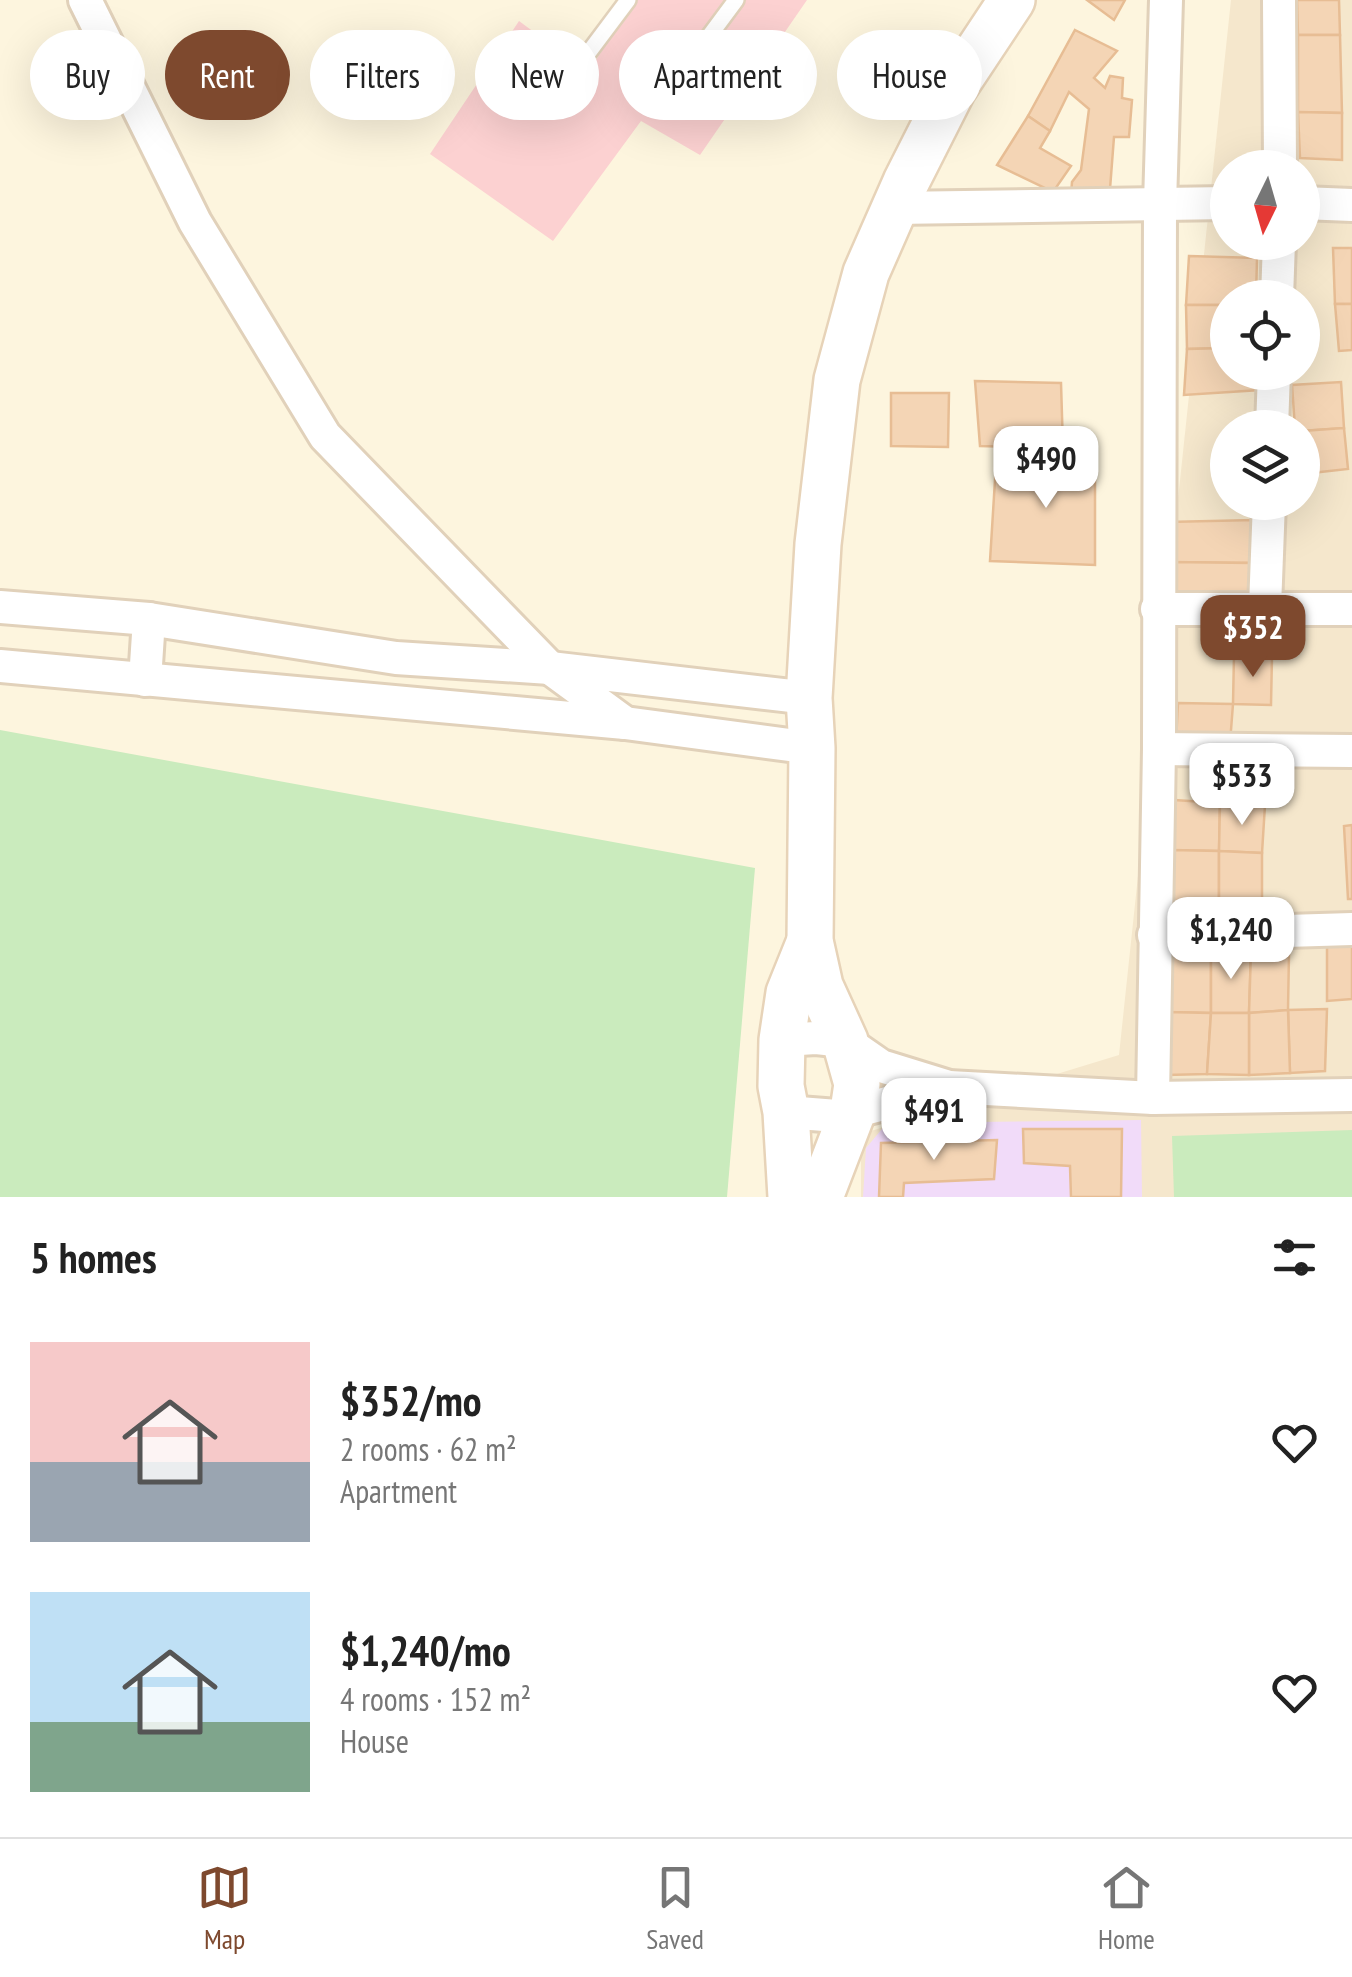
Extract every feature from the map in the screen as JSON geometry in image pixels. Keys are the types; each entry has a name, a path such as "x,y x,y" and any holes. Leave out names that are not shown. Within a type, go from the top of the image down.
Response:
{"main road":[{"path":"820,1197 853,1111 857,1084 845,1042 820,986 810,941 809,698 818,544 837,380 861,290 894,208 953,89 1012,0"},
{"path":"791,1197 781,1086 782,1040 789,993 810,941"}],"street":[{"path":"86,0 195,222 325,436 550,668 625,724"},
{"path":"1153,1098 1159,749 1160,204 1166,0"},
{"path":"1278,0 1280,150"},
{"path":"894,208 1210,203"},
{"path":"1320,204 1352,205"},
{"path":"1266,607 1269,520"},
{"path":"0,607 149,619 396,658 550,668 809,698"},
{"path":"1157,610 1352,609"},
{"path":"145,680 149,619"},
{"path":"0,666 625,724 812,748"},
{"path":"1159,749 1352,750"},
{"path":"1154,935 1352,929"},
{"path":"782,1040 816,1038 845,1042 881,1066 949,1088 1153,1098 1352,1094"},
{"path":"786,1112 836,1116 949,1088"}],"lane":[{"path":"599,39 628,0"},
{"path":"714,30 736,0"}],"shaded area":[{"path":"635,0 807,0 786,30 619,30 619,120 724,120 700,155 641,121 553,241 430,154 475,87 475,120 599,120 599,55"},
{"path":"1231,0 1352,0 1352,1197 861,1197 861,1134 1119,1055 1210,198 1210,260 1320,260 1320,150 1215,150"},
{"path":"519,21 531,30 513,30"},
{"path":"1141,1120 1142,1197 863,1197 866,1148 887,1123"}],"green space":[{"path":"0,730 755,868 727,1197 0,1197"},
{"path":"1352,1130 1352,1197 1174,1197 1172,1136"}],"building":[{"path":"1087,0 1125,0 1114,20"},
{"path":"1297,0 1339,0 1340,35 1298,35"},
{"path":"1075,30 1117,51 1094,78 1105,88 1110,76 1123,78 1122,98 1132,100 1129,137 1114,137 1110,189 1071,195 1072,182 1081,170 1089,109 1069,92 1050,131 1028,116"},
{"path":"1298,35 1340,35 1342,113 1298,112"},
{"path":"1298,112 1342,113 1342,160 1320,159 1320,150 1300,150"},
{"path":"1028,116 1050,131 1040,148 1071,166 1053,192 997,165"},
{"path":"1333,248 1352,248 1352,304 1335,304"},
{"path":"1189,256 1257,260 1256,280 1210,280 1210,305 1186,305"},
{"path":"1335,304 1352,304 1352,350 1339,351"},
{"path":"1186,305 1210,305 1210,348 1187,349"},
{"path":"1210,348 1210,390 1260,390 1184,395 1187,349"},
{"path":"975,381 1061,383 1063,448 980,446"},
{"path":"1341,382 1344,428 1320,430 1320,410 1294,410 1292,390 1320,390 1320,383"},
{"path":"891,393 949,393 948,447 891,446"},
{"path":"1344,428 1348,469 1320,472 1320,430"},
{"path":"1073,440 1095,442 1095,565 990,561 996,464 1073,464"},
{"path":"1254,520 1252,563 1169,562 1168,522"},
{"path":"1169,562 1252,563 1250,603 1164,605"},
{"path":"1234,655 1272,656 1271,705 1233,704"},
{"path":"1178,703 1233,704 1230,743 1176,742"},
{"path":"1174,800 1220,803 1219,851 1171,850"},
{"path":"1220,803 1265,805 1262,853 1219,851"},
{"path":"1352,825 1352,899 1348,899 1344,826"},
{"path":"1171,850 1219,851 1219,918 1170,918"},
{"path":"1219,851 1262,853 1262,918 1219,918"},
{"path":"1352,944 1352,999 1327,1001 1327,946"},
{"path":"1166,951 1211,952 1211,1013 1166,1012"},
{"path":"1211,952 1251,952 1249,1013 1211,1013"},
{"path":"1251,952 1289,953 1288,1010 1249,1013"},
{"path":"1327,1009 1325,1071 1290,1073 1288,1010"},
{"path":"1288,1010 1290,1073 1249,1075 1249,1013"},
{"path":"1166,1012 1211,1013 1207,1074 1166,1075"},
{"path":"1211,1013 1249,1013 1249,1075 1207,1074"},
{"path":"1023,1129 1122,1129 1121,1197 1071,1197 1070,1166 1024,1163"},
{"path":"997,1140 994,1179 904,1183 903,1197 879,1197 881,1143"}]}
